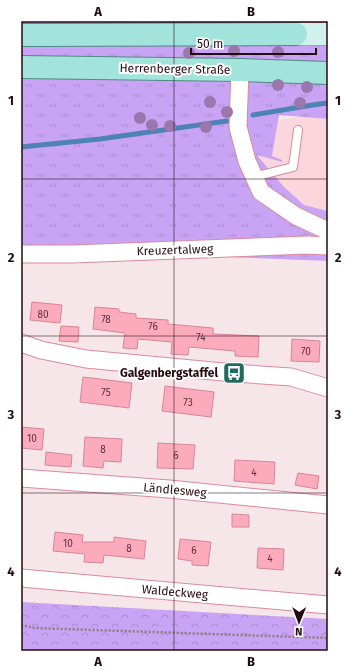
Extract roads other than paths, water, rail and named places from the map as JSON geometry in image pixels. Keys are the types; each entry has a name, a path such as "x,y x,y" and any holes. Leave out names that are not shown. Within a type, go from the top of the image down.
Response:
{"main road":[{"path":"21,35 304,28 328,34"},
{"name":"Herrenberger Straße","path":"21,67 240,70 328,73"}],"street":[{"path":"240,70 238,126 247,161 261,192 296,216 328,230"},
{"name":"Kreuzertalweg","path":"21,254 73,254 308,245 328,246"},
{"path":"21,343 41,350 86,358 291,377 328,388"},
{"name":"Ländlesweg","path":"21,478 169,489 328,505"},
{"name":"Waldeckweg","path":"21,578 328,605"}],"lane":[{"path":"254,176 293,168 298,130"}],"waterway":[{"path":"253,115 328,103"},
{"path":"21,147 100,139 227,121"}],"place":[{"name":"Galgenbergstaffel","path":"234,373"}]}
